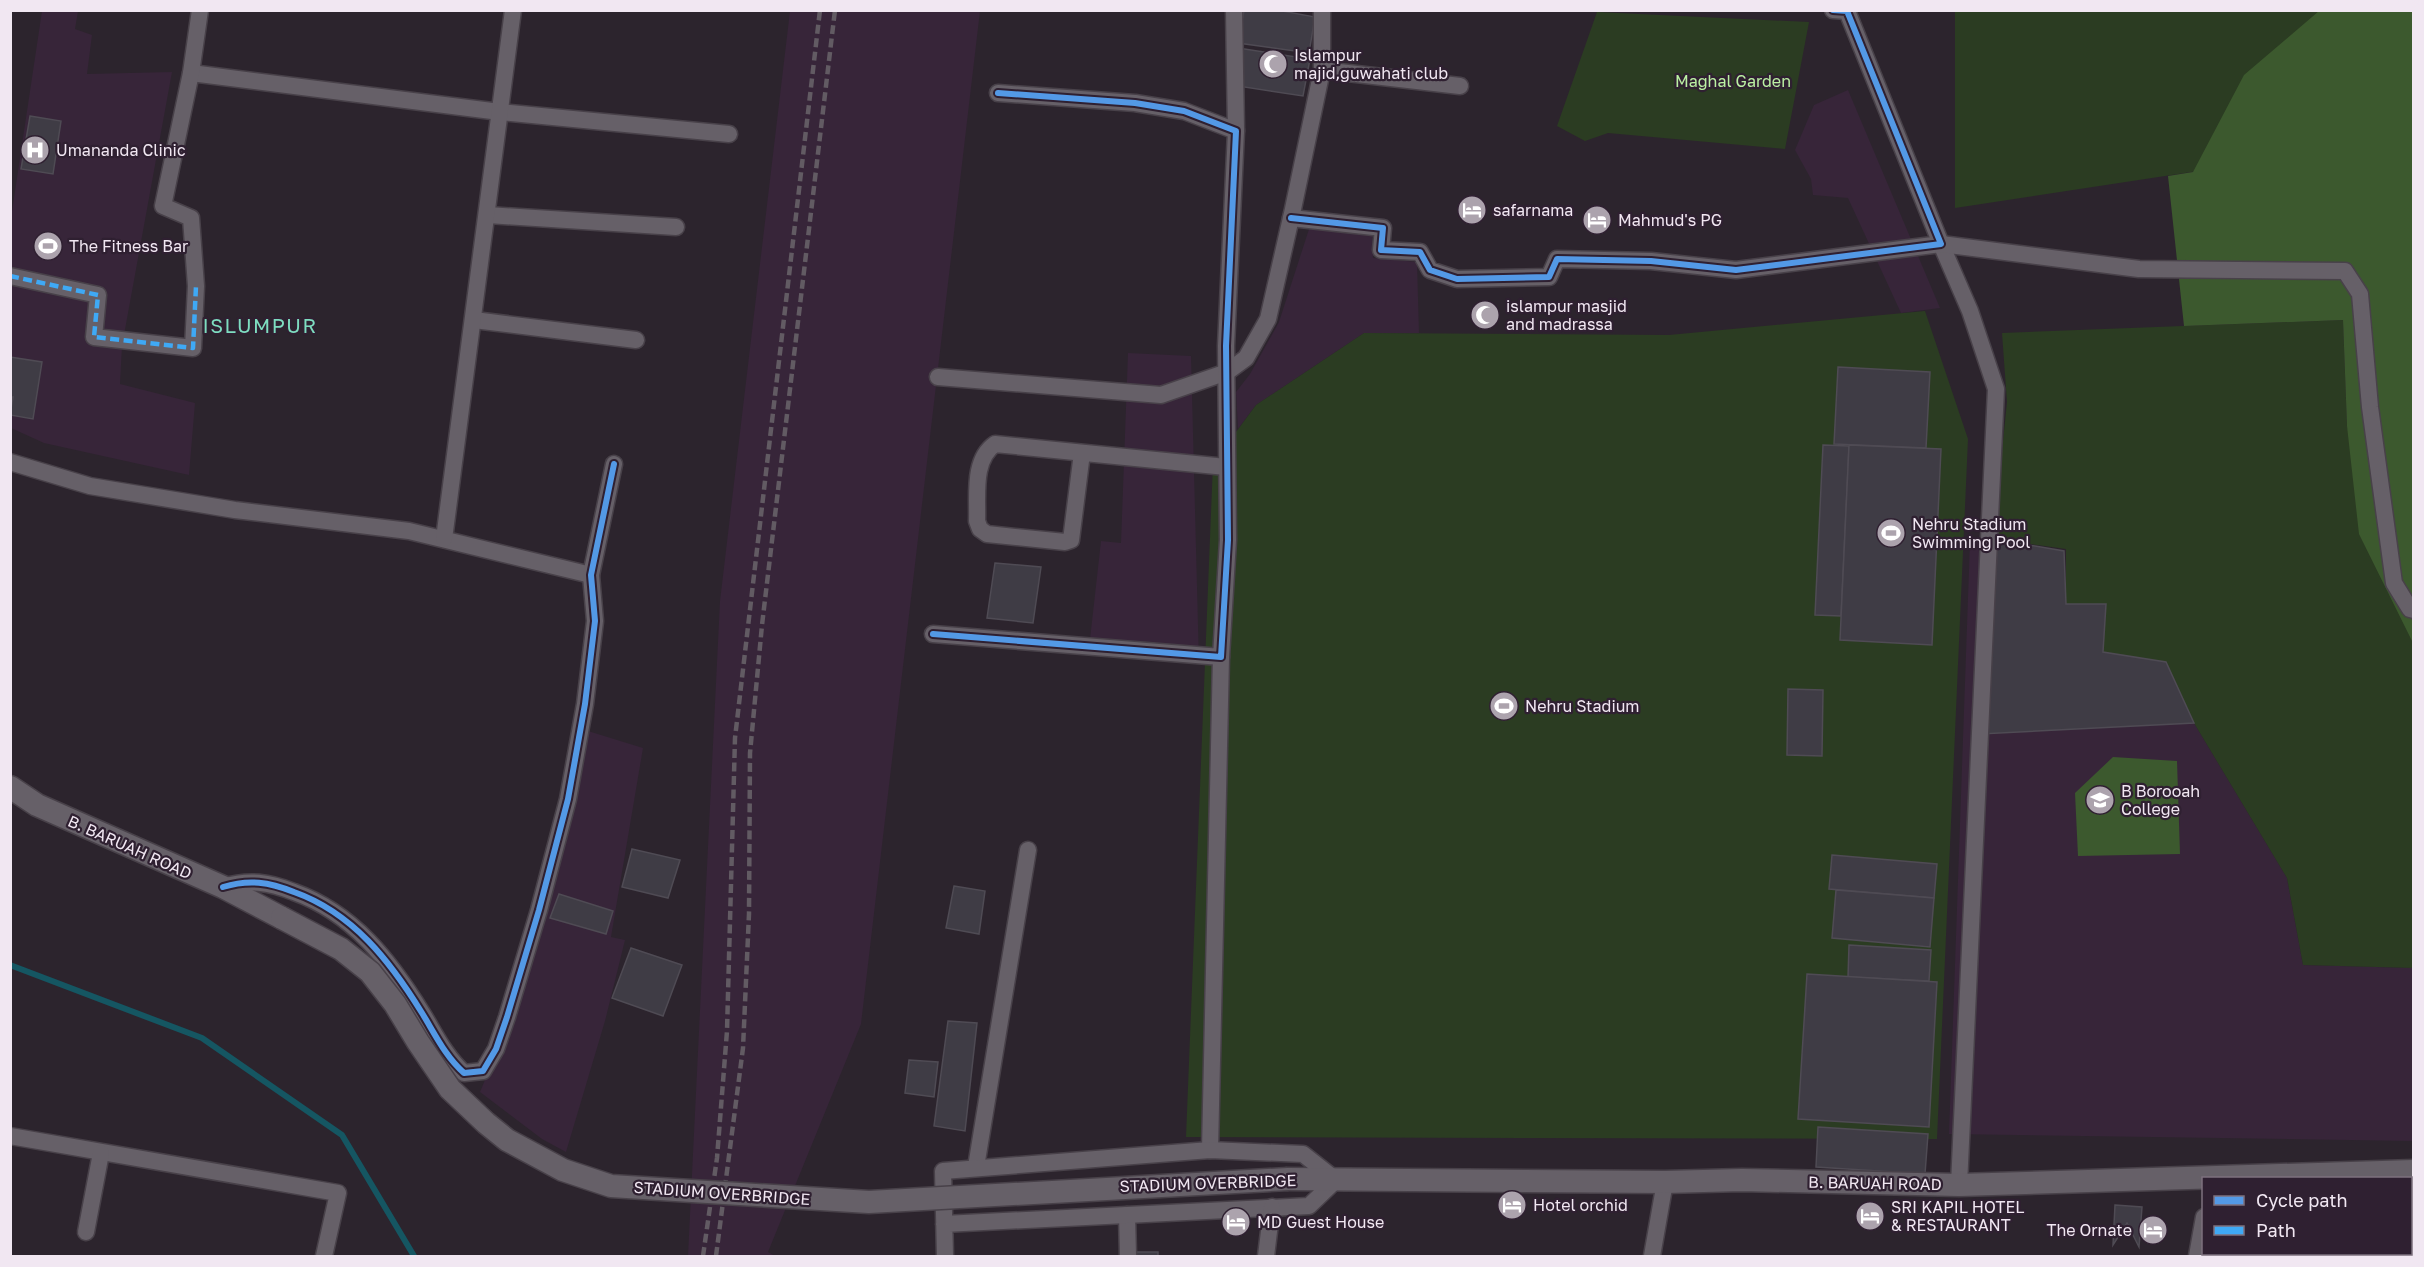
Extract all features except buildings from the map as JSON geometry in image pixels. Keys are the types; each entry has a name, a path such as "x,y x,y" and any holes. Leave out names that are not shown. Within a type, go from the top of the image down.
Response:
{"main road":[{"name":"B. BARUAH ROAD","path":"10,788 37,805 223,887"},
{"name":"B. BARUAH ROAD","path":"10,806 37,805"},
{"name":"STADIUM OVERBRIDGE","path":"223,887 341,949 370,972 395,1004 450,1089 486,1123 507,1140 530,1154 563,1170 602,1184 652,1190 869,1202 1288,1179 1336,1180"},
{"name":"B. BARUAH ROAD","path":"2268,1177 2385,1175 2414,1171"},
{"name":"B. BARUAH ROAD","path":"1336,1180 1665,1182 1742,1180 1959,1185 2202,1178"}],"street":[{"path":"10,276 98,295 94,337 193,348 196,295 191,218 163,206 191,73 200,10"},
{"path":"444,539 513,10"},
{"path":"1210,1150 1221,657 1228,540 1227,372 1236,131 1234,10"},
{"path":"938,377 1161,395 1227,372 1246,358 1268,319 1291,218 1322,70 1322,10"},
{"path":"1833,10 1847,11 1970,311 1996,389 1959,1185"},
{"path":"1322,70 1460,86"},
{"path":"191,73 500,112 729,134"},
{"path":"998,93 1135,103 1184,111 1236,131"},
{"path":"488,214 676,227"},
{"path":"1291,218 1383,228 1381,250 1420,252 1430,270 1456,279 1549,277 1557,259 1651,261 1737,270 1941,244 2139,269 2345,272 2360,294 2370,407 2394,583 2410,609 2414,610"},
{"path":"474,320 636,340"},
{"path":"1082,453 1071,540 1065,542 987,534 980,529 977,521 980,460 985,451 995,444 1226,467"},
{"path":"10,462 90,486 235,510 409,531 591,575"},
{"path":"223,887 260,881 319,900 344,916 366,938 412,998 449,1060 464,1073 483,1071 496,1049 507,1017 540,910 568,799 585,704 595,621 591,575 614,464"},
{"path":"933,634 1221,657"},
{"path":"976,1167 1028,850"},
{"path":"10,1136 338,1193 324,1257"},
{"path":"944,1224 1309,1206 1336,1180 1303,1154 1210,1150 943,1171 944,1224 945,1257"},
{"path":"86,1232 100,1153"},
{"path":"1652,1257 1665,1182"},
{"path":"1266,1257 1272,1208"},
{"path":"1127,1215 1128,1257"},
{"path":"2197,1257 2202,1228"}],"shaded area":[{"path":"42,11 78,11 75,29 92,35 87,74 172,72 122,346 120,384 195,403 189,475 44,443 11,428 11,218"},
{"path":"790,11 980,11 861,1024 768,1252 775,1256 688,1256 720,601"},
{"path":"1848,90 1940,308 1901,313 1848,198 1813,195 1811,179 1795,150 1814,105"},
{"path":"1310,226 1372,232 1373,258 1417,262 1419,333 1364,333 1256,405 1238,429 1236,392 1250,374 1279,322"},
{"path":"1128,353 1191,356 1199,663 1089,648 1101,541 1121,543"},
{"name":"B Borooah College","path":"1993,539 2064,551 2066,604 2106,604 2103,652 2166,662 2194,723 2287,878 2303,965 2413,968 2413,1141 1949,1134 1970,541"},
{"path":"588,731 643,748 611,937 625,940 605,1021 566,1152 542,1139 480,1092 516,1005"}],"green space":[{"path":"1955,11 2360,11 2381,143 1955,208"},
{"path":"2319,11 2413,11 2413,643 2359,534 2347,426 2343,320 2184,326 2168,176 2193,172 2244,75"},
{"name":"Maghal Garden","path":"1597,12 1809,22 1785,149 1608,133 1585,141 1557,126"},
{"path":"1925,311 1968,439 1937,1139 1186,1137 1213,463 1256,405 1364,333 1669,335"},
{"path":"2343,320 2347,426 2413,643 2413,968 2303,965 2287,878 2194,723 2166,662 2103,652 2106,605 2066,604 2066,549 1993,539 2007,402 2002,333"},
{"path":"2113,757 2177,761 2180,854 2078,856 2075,793"}],"waterway":[{"path":"10,965 202,1038 342,1135 414,1256"}],"railway":[{"path":"703,1256 717,1158 727,1031 735,738 820,10"},
{"path":"716,1256 743,1048 749,914 750,753 762,625 835,10"}],"marked path":[{"path":"10,276 98,295 94,337 193,348 196,286"}],"cycle path":[{"path":"1291,218 1383,228 1381,250 1420,252 1430,270 1457,279 1549,277 1557,259 1651,261 1736,270 1941,244 1847,11 1833,10"},
{"path":"933,634 1221,657 1228,540 1226,346 1236,131 1184,111 1135,103 998,93"},
{"path":"223,887 250,882 276,886 315,901 334,912 352,926 383,957 457,1066 464,1073 483,1071 496,1049 507,1017 539,910 568,799 585,704 595,621 591,575 614,464"}],"place":[{"name":"Islampur majid,guwahati club","path":"1273,64"},
{"name":"Umananda Clinic","path":"35,150"},
{"name":"safarnama","path":"1472,210"},
{"name":"Mahmud's PG","path":"1597,220"},
{"name":"The Fitness Bar","path":"48,246"},
{"name":"islampur masjid and madrassa","path":"1485,315"},
{"name":"Nehru Stadium Swimming Pool","path":"1891,533"},
{"name":"Nehru Stadium","path":"1504,706"},
{"name":"B Borooah College","path":"2100,800"},
{"name":"Hotel orchid","path":"1512,1205"},
{"name":"SRI KAPIL HOTEL & RESTAURANT","path":"1870,1216"},
{"name":"MD Guest House","path":"1236,1222"},
{"name":"The Ornate","path":"2153,1230"}],"district":[{"name":"ISLUMPUR","path":"260,325"}]}
